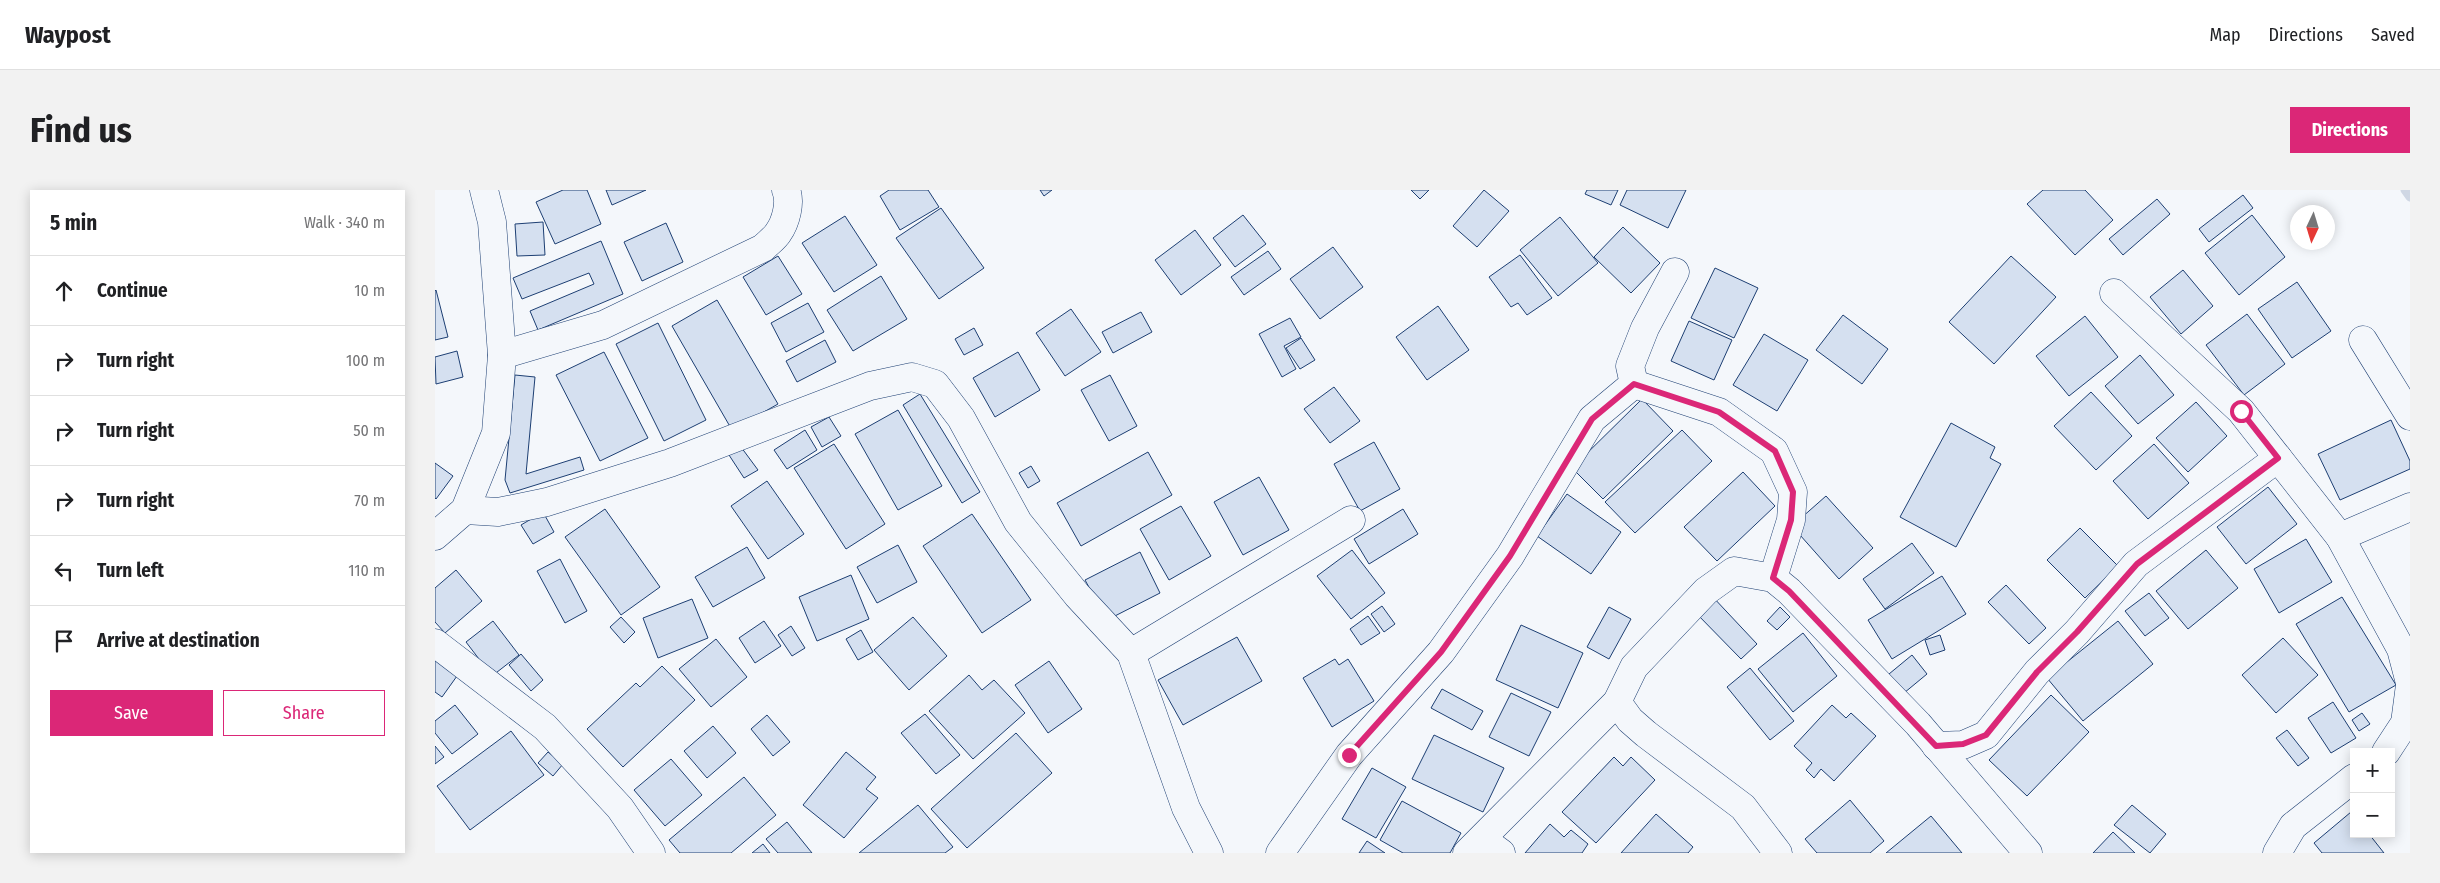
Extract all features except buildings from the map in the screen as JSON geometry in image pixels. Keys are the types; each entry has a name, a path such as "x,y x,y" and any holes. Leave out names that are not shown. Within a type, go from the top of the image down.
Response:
{"street":[{"path":"435,536 465,510 496,433 502,355 492,222 484,190"},
{"path":"502,355 603,325 763,248 778,233 789,197 786,190"},
{"path":"1634,384 1630,366 1645,328 1675,272"},
{"path":"2114,293 2241,411 2340,537 2401,649 2410,684 2405,723 2389,748"},
{"path":"2363,340 2410,416"},
{"path":"465,510 498,512 547,502 670,464 870,386 912,377 935,384 961,418 1018,522 1077,595 1131,653 1186,808 1209,853"},
{"path":"1634,384 1719,412 1775,451 1793,492 1791,520 1773,578"},
{"path":"1280,853 1349,755 1441,652 1510,556 1592,419 1634,384"},
{"path":"1936,746 1963,744 1986,735 2037,672 2077,632 2137,564 2278,458"},
{"path":"2340,537 2410,507"},
{"path":"1131,653 1351,520"},
{"path":"1483,848 1617,702 1634,667 1706,591 1734,571 1773,578 1796,598 1936,746 2028,853"},
{"path":"435,643 545,727 620,808 651,853"},
{"path":"1617,702 1630,720 1646,734 1743,808 1778,853"},
{"path":"2277,853 2293,826 2350,781"}],"waterway":[{"path":"2405,190 2410,197"}],"route":[{"path":"1349,755 1441,652 1510,556 1592,419 1634,384 1719,412 1775,451 1793,492 1791,520 1773,578 1789,591 1918,724 1936,746 1963,744 1986,735 2037,672 2077,632 2137,564 2278,458 2241,411"}]}
